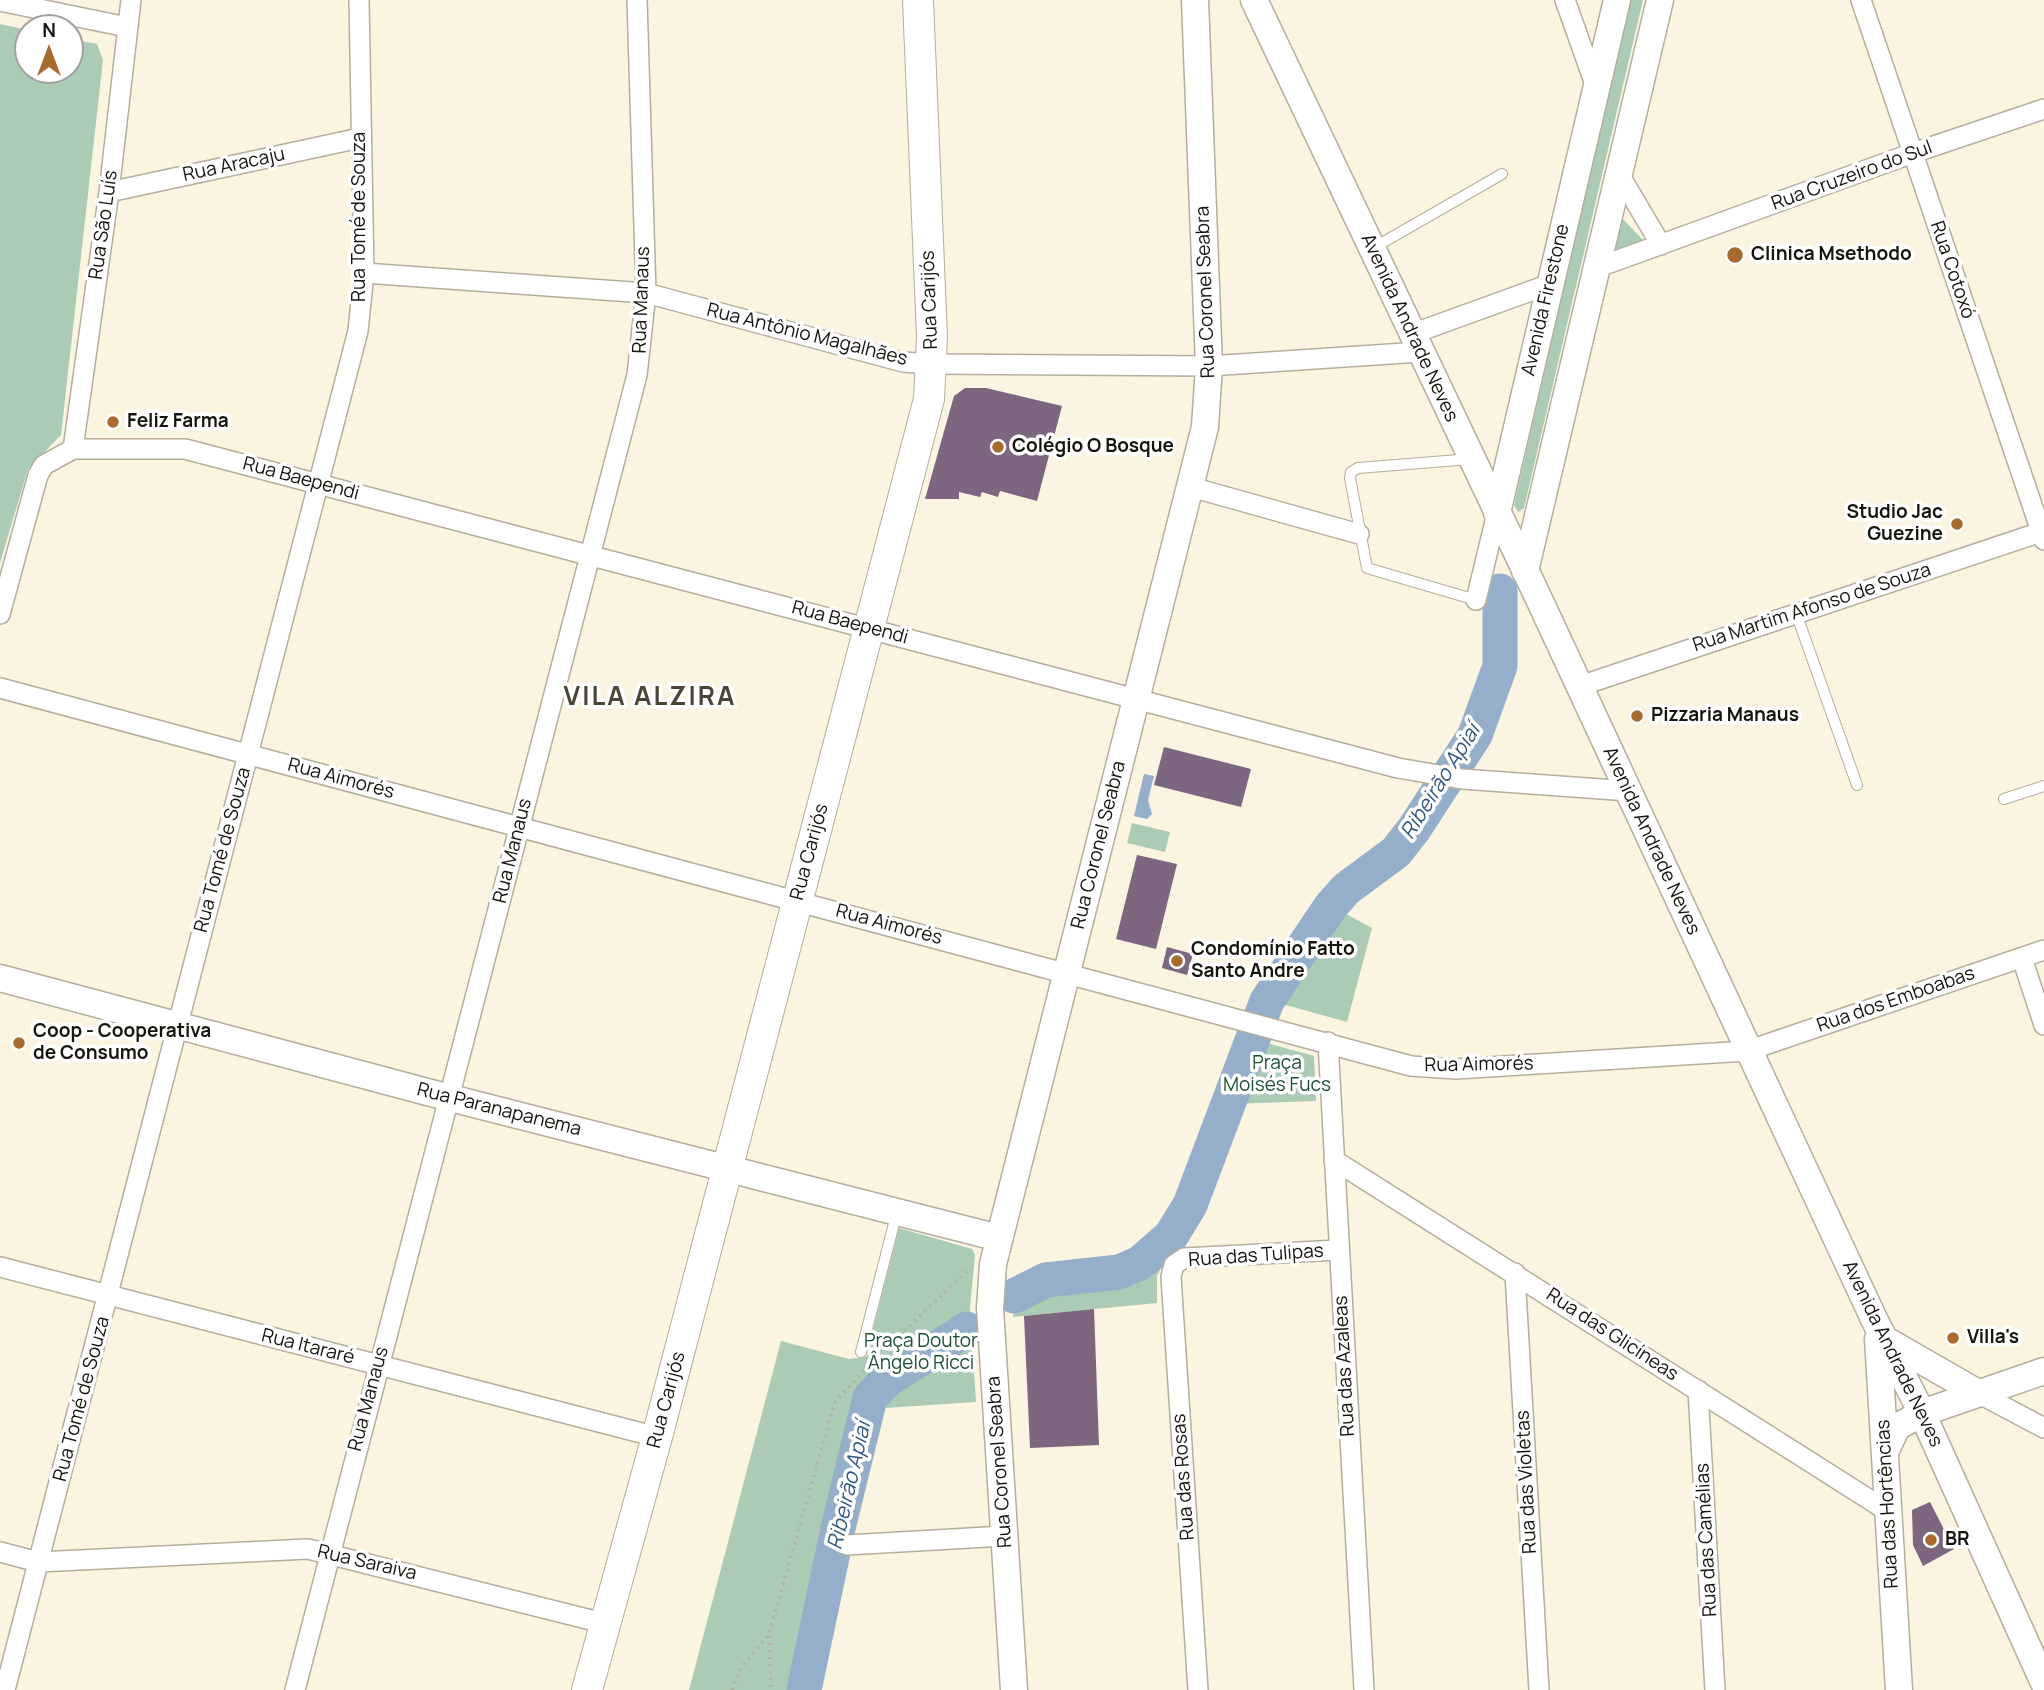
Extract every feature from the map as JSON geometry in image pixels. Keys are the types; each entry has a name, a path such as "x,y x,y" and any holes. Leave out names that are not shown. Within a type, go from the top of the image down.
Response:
{"main road":[{"name":"Rua Carijós","path":"587,1690 657,1437 929,399 932,364 918,0"},
{"name":"Avenida Andrade Neves","path":"1254,0 1580,686 1747,1051 1879,1329 1922,1413 2044,1683"},
{"name":"Avenida Firestone","path":"1497,513 1617,0"},
{"path":"1525,571 1660,0"},
{"name":"Rua Coronel Seabra","path":"1014,1690 990,1308 993,1264 1205,427 1209,366 1197,4"},
{"name":"Rua Paranapanema","path":"0,978 177,1027 999,1238"},
{"path":"1879,1329 1978,1393"},
{"name":"Rua das Hortências","path":"1879,1329 1899,1690"},
{"path":"1885,1452 1898,1427 1922,1413 2044,1371"}],"street":[{"name":"Rua São Luís","path":"73,449 109,192 131,0"},
{"name":"Rua Tomé de Souza","path":"5,1690 110,1296 358,331 364,274 359,0"},
{"name":"Rua Manaus","path":"295,1690 637,375 646,293 637,0"},
{"path":"1564,0 1596,87"},
{"name":"Rua Cotoxó","path":"1861,0 2043,534"},
{"path":"0,1 127,27"},
{"name":"Rua Cruzeiro do Sul","path":"1596,268 1913,153 2044,109"},
{"name":"Rua Aracaju","path":"109,192 360,138"},
{"path":"1619,174 1661,245"},
{"name":"Rua Antônio Magalhães","path":"364,274 646,293 903,362 932,364 1209,366 1416,343"},
{"path":"1416,343 1550,285"},
{"path":"0,614 38,475 57,455 73,449"},
{"name":"Rua Baependi","path":"73,449 185,449 1432,774 1462,779 1629,791"},
{"path":"1191,487 1359,534"},
{"name":"Avenida Firestone","path":"1476,600 1497,513"},
{"name":"Rua Martim Afonso de Souza","path":"1580,686 2043,534"},
{"name":"Rua Aimorés","path":"0,688 1411,1066 1456,1069 1747,1051"},
{"name":"Rua dos Emboabas","path":"1747,1051 2044,950"},
{"path":"2022,958 2044,1025"},
{"name":"Rua das Azaleas","path":"1328,1042 1364,1690"},
{"name":"Rua das Glicíneas","path":"1334,1160 1889,1512"},
{"name":"Rua das Tulipas","path":"1174,1265 1184,1258 1338,1250"},
{"name":"Rua das Rosas","path":"1174,1265 1171,1277 1198,1690"},
{"name":"Rua Itararé","path":"0,1267 657,1437"},
{"name":"Rua das Violetas","path":"1515,1273 1538,1690"},
{"name":"Rua das Camélias","path":"1698,1390 1715,1690"},
{"path":"1978,1393 2044,1428"},
{"path":"847,1545 1004,1536"},
{"name":"Rua Saraiva","path":"0,1552 38,1562 308,1549 329,1552 607,1624"}],"lane":[{"path":"1371,249 1502,174"},
{"path":"1471,459 1358,468 1351,472 1350,478 1367,568 1476,600"},
{"path":"1796,613 1857,785"},
{"path":"2004,800 2044,786"},
{"path":"861,1352 897,1211"}],"path":[{"path":"771,1690 769,1634 835,1402 841,1391 976,1261 993,1264"},
{"path":"732,1690 741,1668 769,1634"}],"green space":[{"path":"1630,0 1643,0 1524,508 1518,512 1514,505"},
{"path":"0,24 14,27 14,84 84,84 84,42 97,44 103,60 61,435 28,469 0,563"},
{"path":"1621,217 1644,241 1612,253"},
{"path":"1132,823 1170,832 1165,852 1127,843"},
{"path":"1335,908 1372,928 1347,1022 1275,1002"},
{"name":"Praça Moisés Fucs","path":"1256,1040 1314,1056 1316,1101 1233,1104"},
{"name":"Praça Doutor Ângelo Ricci","path":"899,1228 972,1249 975,1255 970,1308 976,1402 870,1409 874,1388 862,1394 794,1690 689,1690 781,1341 849,1359 866,1357"},
{"path":"1184,1241 1173,1250 1157,1275 1157,1303 1013,1317 1014,1283 1117,1276"}],"water":[{"path":"1144,774 1154,776 1148,800 1152,814 1147,819 1134,816"}],"building":[{"name":"Colégio O Bosque","path":"965,388 986,388 1062,406 1037,501 1000,491 998,497 982,492 980,497 959,492 959,499 925,499 954,396"},
{"path":"1164,747 1251,769 1241,807 1154,785"},
{"path":"1137,855 1177,864 1156,949 1116,939"},
{"name":"Condomínio Fatto Santo Andre","path":"1167,947 1193,954 1187,975 1162,968"},
{"path":"1094,1309 1099,1445 1030,1448 1024,1316"},
{"name":"BR","path":"1930,1502 1954,1549 1923,1566 1913,1545 1912,1510"}],"waterway":[{"name":"Ribeirão Apiaí","path":"1014,1296 1046,1280 1119,1272 1140,1263 1171,1236 1190,1205 1267,1001 1331,906 1346,889 1396,852 1414,829 1475,735 1500,666 1500,591"},
{"name":"Ribeirão Apiaí","path":"804,1690 839,1524 870,1398 887,1380 967,1329"}],"place":[{"name":"Clinica Msethodo","path":"1735,255"},
{"name":"Feliz Farma","path":"113,422"},
{"name":"Colégio O Bosque","path":"998,447"},
{"name":"Studio Jac Guezine","path":"1957,524"},
{"name":"Pizzaria Manaus","path":"1637,716"},
{"name":"Condomínio Fatto Santo Andre","path":"1177,961"},
{"name":"Coop - Cooperativa de Consumo","path":"19,1043"},
{"name":"Villa's","path":"1953,1338"},
{"name":"BR","path":"1931,1540"}],"district":[{"name":"VILA ALZIRA","path":"650,698"}]}
